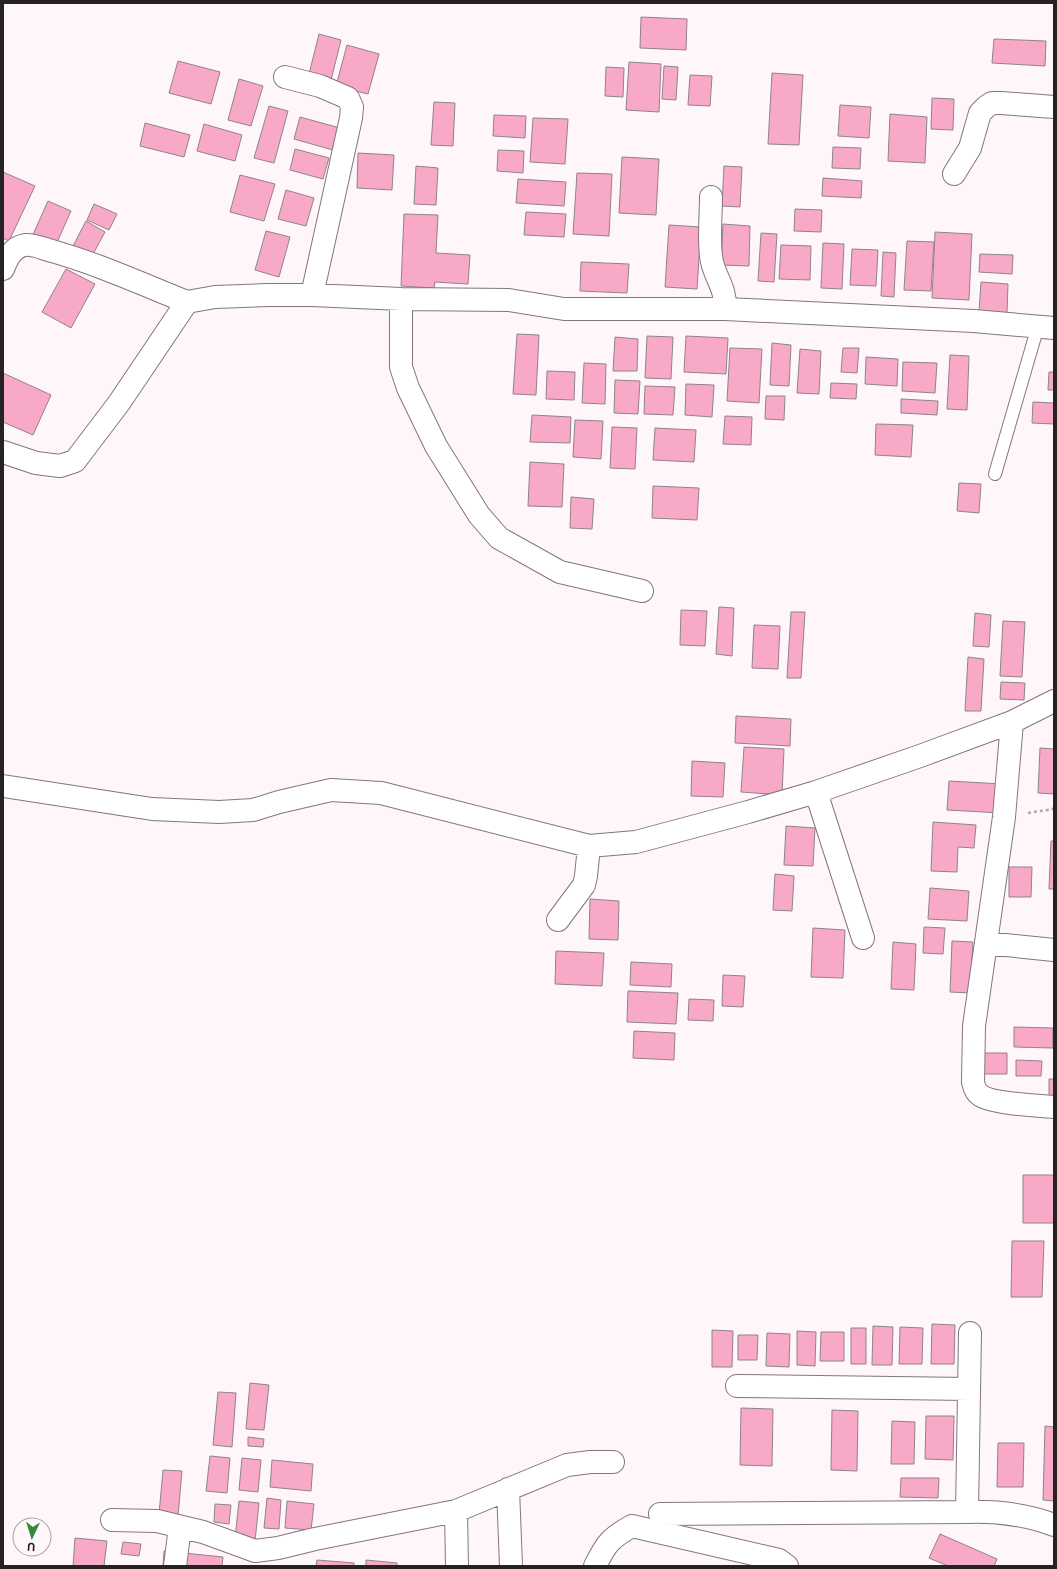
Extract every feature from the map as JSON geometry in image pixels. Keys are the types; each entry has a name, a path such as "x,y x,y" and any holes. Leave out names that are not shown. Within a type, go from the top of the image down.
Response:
{"street":[{"path":"285,77 320,86 348,98 352,107 351,118 312,295"},
{"path":"954,174 970,148 980,113 986,106 992,103 1001,103 1054,107"},
{"path":"711,197 712,262 722,285 726,299 725,309"},
{"path":"3,269 10,254 17,248 25,245 82,259 187,302 214,297 312,295 400,299 509,300 564,310 725,309 974,321 1046,327"},
{"path":"400,299 401,367 408,388 436,446 479,515 499,538 560,572 642,591"},
{"path":"3,452 36,463 60,466 75,461 119,403 187,302"},
{"path":"3,786 152,809 219,812 253,810 279,802 331,790 380,793 589,846 636,842 816,792 1012,722 1054,701"},
{"path":"1012,722 1004,817 974,1026 972,1067 975,1089 980,1096 1022,1105 1054,1107"},
{"path":"816,792 863,938"},
{"path":"558,920 584,885 589,846"},
{"path":"986,943 1054,950"},
{"path":"967,1512 970,1333"},
{"path":"737,1386 969,1389"},
{"path":"112,1520 157,1520 203,1532 255,1550 278,1548 456,1511 567,1465 590,1462 613,1462"},
{"path":"508,1489 511,1566"},
{"path":"456,1511 457,1566"},
{"path":"660,1514 1009,1513 1031,1517 1054,1525"},
{"path":"595,1566 606,1546 619,1534 632,1526 779,1560 787,1566"},
{"path":"175,1566 180,1527"}],"lane":[{"path":"995,474 1046,327"}],"building":[{"path":"641,17 687,19 686,50 640,48"},
{"path":"319,34 341,40 331,80 309,74"},
{"path":"994,39 1046,41 1045,66 992,63"},
{"path":"347,45 379,54 368,94 336,86"},
{"path":"178,61 220,72 211,104 169,93"},
{"path":"629,62 661,64 659,112 626,110"},
{"path":"664,66 678,67 676,100 662,99"},
{"path":"606,67 624,68 623,97 605,96"},
{"path":"772,73 803,75 799,145 768,144"},
{"path":"690,75 712,76 710,106 688,105"},
{"path":"239,79 263,86 251,126 228,120"},
{"path":"932,98 954,99 953,130 931,129"},
{"path":"434,102 455,103 453,146 431,145"},
{"path":"840,105 871,107 869,138 838,136"},
{"path":"269,106 288,111 274,163 254,158"},
{"path":"890,114 927,117 925,163 888,161"},
{"path":"494,115 526,116 525,138 493,136"},
{"path":"300,117 340,128 333,150 294,139"},
{"path":"533,118 568,119 565,164 530,162"},
{"path":"145,123 190,135 184,157 140,146"},
{"path":"204,124 242,135 235,161 197,151"},
{"path":"833,147 861,148 860,169 832,168"},
{"path":"295,149 329,158 323,179 290,170"},
{"path":"498,150 524,151 523,173 497,171"},
{"path":"358,153 394,155 392,190 357,188"},
{"path":"622,157 659,159 656,215 619,213"},
{"path":"416,166 438,168 436,205 414,204"},
{"path":"724,166 742,167 740,207 722,206"},
{"path":"3,172 35,186 9,241 3,238"},
{"path":"577,173 612,174 609,236 573,234"},
{"path":"240,175 275,184 264,221 230,212"},
{"path":"823,178 862,181 861,198 822,196"},
{"path":"518,179 566,182 564,206 516,203"},
{"path":"286,190 314,198 306,226 278,219"},
{"path":"48,201 71,211 54,249 31,239"},
{"path":"94,204 117,214 109,230 87,220"},
{"path":"795,209 822,210 821,232 794,231"},
{"path":"526,212 566,214 564,237 524,235"},
{"path":"404,214 438,215 436,253 470,255 468,284 435,282 434,288 401,286"},
{"path":"86,221 105,232 91,258 72,248"},
{"path":"723,224 750,226 749,266 721,265"},
{"path":"669,225 701,227 697,289 665,287"},
{"path":"266,231 290,237 279,277 255,270"},
{"path":"935,232 972,234 969,300 932,298"},
{"path":"761,233 777,234 774,282 758,281"},
{"path":"907,241 934,242 931,291 904,290"},
{"path":"823,243 844,244 842,289 821,288"},
{"path":"781,245 811,246 810,280 779,279"},
{"path":"852,249 878,250 876,286 850,285"},
{"path":"883,252 896,253 894,297 881,296"},
{"path":"980,254 1013,255 1012,274 979,272"},
{"path":"581,262 629,264 627,293 580,291"},
{"path":"66,269 95,284 71,328 42,312"},
{"path":"981,282 1008,284 1007,313 979,312"},
{"path":"517,334 539,335 536,395 513,394"},
{"path":"647,336 673,337 671,379 645,378"},
{"path":"686,336 728,338 726,374 684,372"},
{"path":"615,337 638,339 637,371 613,371"},
{"path":"772,343 791,345 789,386 770,385"},
{"path":"730,348 762,349 759,403 727,401"},
{"path":"843,348 859,348 857,373 841,372"},
{"path":"800,349 821,351 819,394 797,393"},
{"path":"950,355 969,356 967,410 947,409"},
{"path":"866,357 898,359 897,386 865,384"},
{"path":"903,362 937,363 935,393 902,391"},
{"path":"584,363 606,364 605,404 582,403"},
{"path":"547,371 575,372 574,400 546,399"},
{"path":"1049,372 1054,372 1054,390 1048,390"},
{"path":"3,373 51,395 33,435 3,422"},
{"path":"615,380 640,381 638,414 614,413"},
{"path":"831,383 857,384 856,399 830,398"},
{"path":"686,384 714,385 712,417 685,415"},
{"path":"645,386 675,387 673,415 644,414"},
{"path":"766,396 785,396 784,420 765,419"},
{"path":"901,399 938,401 937,415 901,413"},
{"path":"1033,402 1054,403 1054,424 1032,423"},
{"path":"532,415 571,417 570,443 530,442"},
{"path":"725,416 752,417 751,445 723,444"},
{"path":"575,420 603,421 601,459 573,457"},
{"path":"876,424 913,425 911,457 875,455"},
{"path":"612,427 637,428 635,469 610,468"},
{"path":"655,428 696,430 694,462 653,460"},
{"path":"530,462 564,464 562,507 528,506"},
{"path":"959,483 981,484 979,513 957,511"},
{"path":"653,486 699,488 697,520 652,518"},
{"path":"571,497 594,499 592,529 570,528"},
{"path":"719,607 734,608 732,656 716,654"},
{"path":"681,610 707,611 705,646 680,645"},
{"path":"791,612 805,612 801,678 787,678"},
{"path":"975,613 991,615 989,647 973,646"},
{"path":"1003,621 1025,622 1022,677 1000,676"},
{"path":"754,625 780,626 778,669 752,668"},
{"path":"968,657 984,659 981,711 965,711"},
{"path":"1001,682 1025,683 1024,700 1000,699"},
{"path":"736,716 791,719 790,746 735,743"},
{"path":"744,747 784,749 782,795 741,792"},
{"path":"1040,748 1054,749 1054,794 1038,793"},
{"path":"692,761 725,763 723,797 691,796"},
{"path":"949,781 1002,784 1001,813 947,810"},
{"path":"933,822 976,825 974,848 958,847 957,872 931,871"},
{"path":"786,826 815,828 813,866 784,865"},
{"path":"1051,841 1054,841 1054,889 1049,889"},
{"path":"1009,867 1032,867 1031,897 1009,897"},
{"path":"775,874 794,876 792,911 773,910"},
{"path":"930,888 969,891 967,921 928,919"},
{"path":"590,899 619,901 618,940 589,939"},
{"path":"924,927 945,928 943,954 923,953"},
{"path":"813,928 845,930 843,978 811,977"},
{"path":"952,941 973,942 970,993 950,992"},
{"path":"893,942 916,944 914,990 891,989"},
{"path":"556,951 604,953 602,986 555,984"},
{"path":"631,962 672,964 671,987 630,985"},
{"path":"723,975 745,976 743,1007 722,1006"},
{"path":"628,991 678,993 676,1024 627,1022"},
{"path":"689,999 714,1000 713,1021 688,1020"},
{"path":"1014,1027 1053,1028 1053,1048 1014,1047"},
{"path":"634,1031 675,1033 674,1060 633,1058"},
{"path":"983,1053 1007,1053 1007,1074 983,1074"},
{"path":"1016,1060 1042,1061 1041,1076 1016,1076"},
{"path":"1049,1079 1054,1079 1054,1102 1049,1102"},
{"path":"1023,1175 1054,1175 1054,1223 1023,1223"},
{"path":"1012,1241 1044,1241 1042,1297 1011,1297"},
{"path":"932,1324 955,1325 954,1364 931,1364"},
{"path":"873,1326 893,1327 892,1365 872,1365"},
{"path":"900,1327 923,1328 922,1364 899,1364"},
{"path":"851,1328 866,1328 866,1364 851,1364"},
{"path":"712,1330 733,1331 732,1367 712,1367"},
{"path":"797,1331 816,1332 815,1366 797,1365"},
{"path":"821,1332 844,1332 844,1361 820,1361"},
{"path":"767,1333 790,1334 789,1367 766,1366"},
{"path":"738,1335 758,1335 757,1360 738,1360"},
{"path":"250,1383 269,1385 264,1430 246,1429"},
{"path":"218,1392 236,1393 232,1447 213,1445"},
{"path":"741,1408 773,1409 772,1466 740,1465"},
{"path":"832,1410 858,1411 857,1471 831,1470"},
{"path":"926,1416 954,1416 953,1460 925,1459"},
{"path":"892,1421 915,1422 914,1464 891,1464"},
{"path":"1045,1426 1054,1427 1054,1501 1043,1500"},
{"path":"248,1437 264,1439 263,1447 248,1446"},
{"path":"998,1443 1024,1443 1023,1487 997,1487"},
{"path":"210,1456 230,1458 227,1493 206,1491"},
{"path":"242,1458 261,1460 258,1492 239,1490"},
{"path":"272,1460 313,1464 311,1491 270,1487"},
{"path":"163,1470 182,1471 177,1527 158,1525"},
{"path":"901,1478 939,1478 938,1498 900,1497"},
{"path":"267,1498 281,1500 279,1529 264,1528"},
{"path":"239,1501 259,1503 255,1541 235,1539"},
{"path":"287,1501 314,1504 311,1530 285,1528"},
{"path":"215,1504 231,1505 229,1524 214,1522"},
{"path":"940,1534 997,1559 994,1566 948,1566 929,1558"},
{"path":"75,1538 107,1541 104,1566 73,1566"},
{"path":"123,1542 141,1544 139,1556 121,1554"},
{"path":"164,1551 223,1557 222,1566 163,1566"},
{"path":"317,1560 354,1563 354,1566 316,1566"},
{"path":"366,1560 397,1563 397,1566 366,1566"}]}
